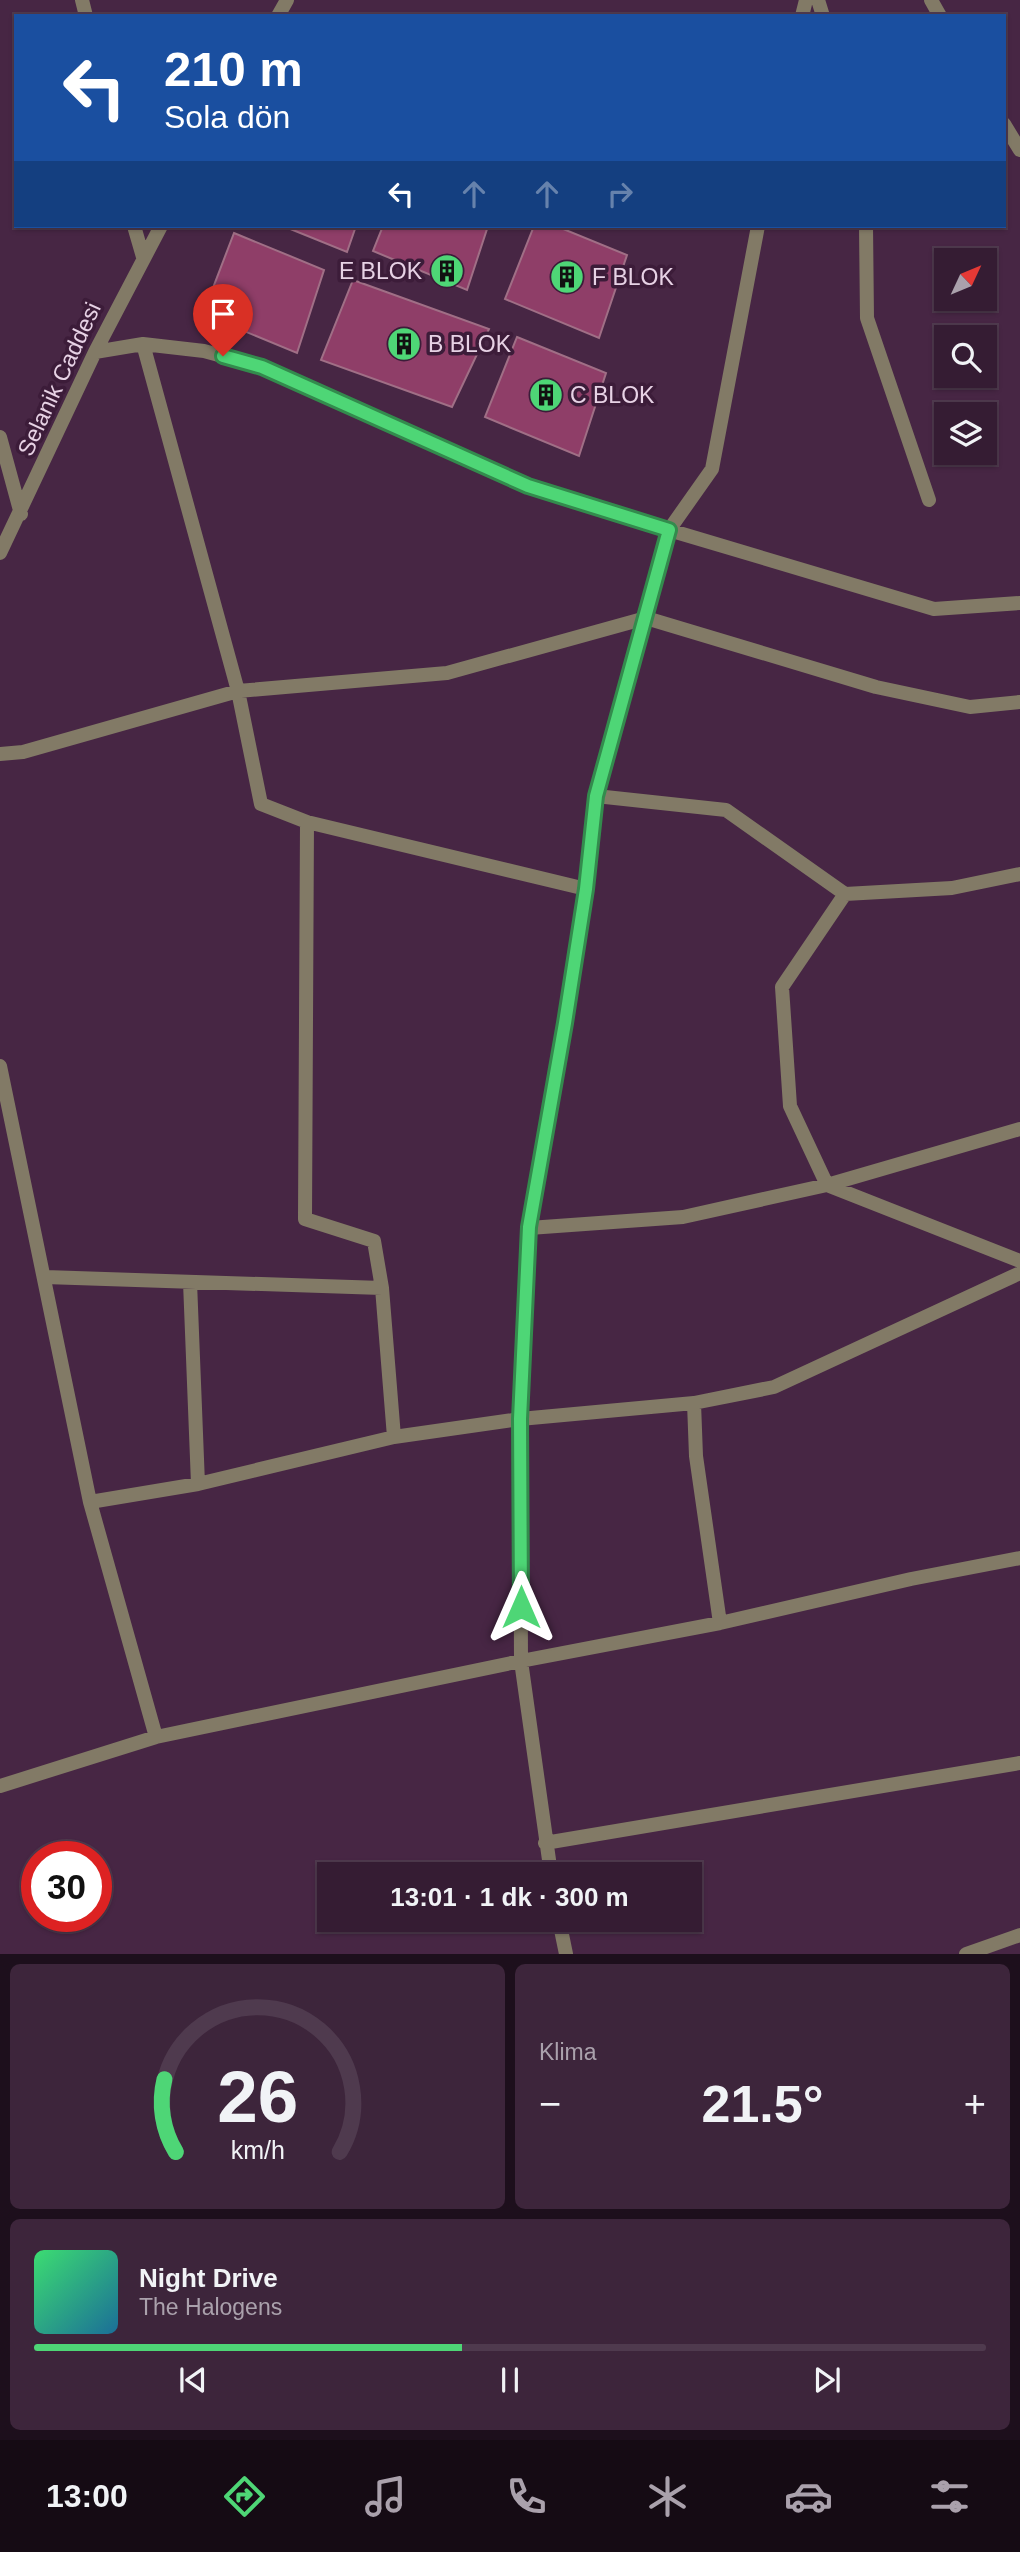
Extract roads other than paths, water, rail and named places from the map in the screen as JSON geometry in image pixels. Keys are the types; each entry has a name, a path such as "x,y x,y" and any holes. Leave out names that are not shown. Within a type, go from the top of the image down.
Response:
{"street":[{"path":"1006,127 1020,150"},
{"path":"135,228 143,257"},
{"name":"Selanik Caddesi","path":"0,553 95,352 159,228"},
{"path":"549,1862 521,1661 520,1419 529,1227 586,889 596,796 669,530 712,469 758,228"},
{"path":"866,228 867,318 929,500"},
{"path":"143,344 238,691 261,804 307,822 586,889"},
{"path":"95,352 143,344 204,351 262,367 528,486 669,530 934,610 1020,603"},
{"path":"0,437 21,513"},
{"path":"0,754 23,752 238,691 447,673 646,618 876,687 970,707 1020,702"},
{"path":"596,796 726,810 845,894 952,888 1020,874"},
{"path":"307,822 305,1219 374,1241 382,1289 394,1437"},
{"path":"845,894 782,987 790,1107 827,1185 1020,1261"},
{"path":"0,1066 90,1503 156,1737"},
{"path":"529,1227 683,1217 827,1185 1020,1129"},
{"path":"90,1503 198,1484 394,1437 520,1419 694,1403 774,1387 1020,1273"},
{"path":"44,1278 382,1289"},
{"path":"190,1282 198,1484"},
{"path":"694,1403 696,1456 720,1623"},
{"path":"0,1786 156,1737 521,1661 720,1623 911,1578 1020,1558"},
{"path":"545,1843 1020,1763"},
{"path":"561,1932 566,1954"},
{"path":"966,1954 1020,1935"}],"place":[{"name":"E BLOK","path":"447,271"},
{"name":"F BLOK","path":"567,277"},
{"name":"B BLOK","path":"404,344"},
{"name":"C BLOK","path":"546,395"}]}
